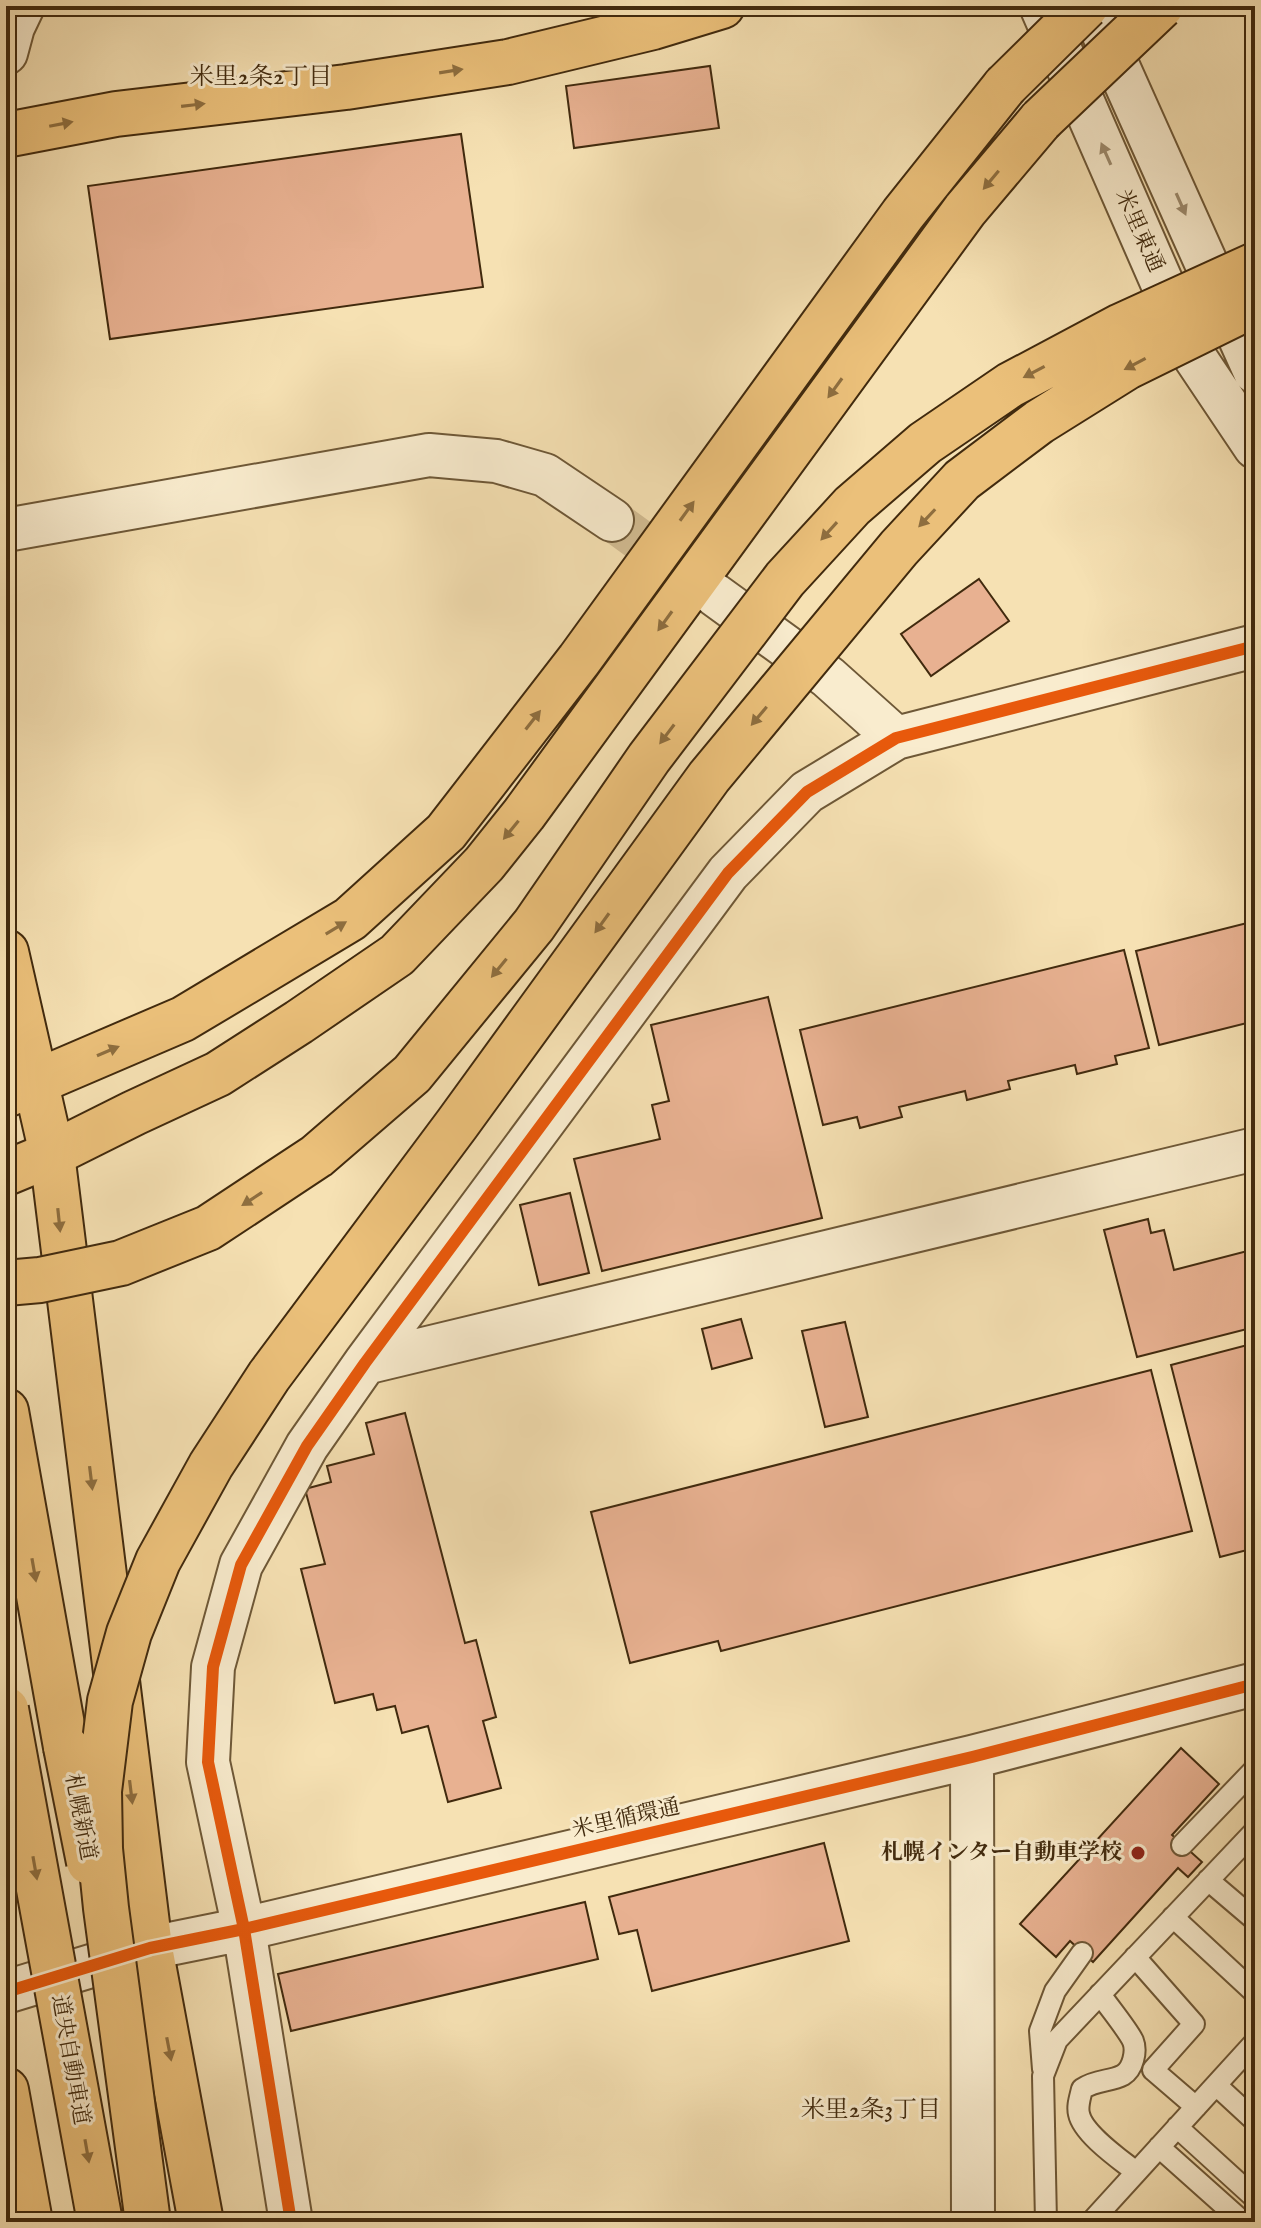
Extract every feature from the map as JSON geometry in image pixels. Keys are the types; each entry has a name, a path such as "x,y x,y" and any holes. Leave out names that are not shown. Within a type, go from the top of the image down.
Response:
{"main road":[{"path":"6,135 116,114 346,87 508,62 653,27 722,6"},
{"path":"21,1088 183,1019 350,919 446,832 588,647 903,214 1005,86 1088,6"},
{"path":"6,1173 218,1074 397,955 484,864 524,814 965,210 1041,120 1161,6"},
{"path":"6,1283 40,1280 121,1263 208,1228 317,1156 412,1074 534,925 649,758 785,579 852,506 925,443 1010,385 1121,326 1255,265"},
{"path":"148,2222 106,1908 100,1849 99,1791 110,1701 129,1633 158,1561 211,1465 269,1376 709,777 899,548 962,480 1039,422 1127,367 1255,304"},
{"path":"6,952 21,1088 52,1154 150,1948 201,2222"},
{"name":"札幌新道","path":"6,1411 66,1747 160,2222"},
{"name":"道央自動車道","path":"6,1709 100,2222"},
{"path":"6,2090 30,2222"}],"street":[{"path":"6,53 23,6"},
{"name":"米里東通","path":"1041,6 1194,356 1255,447"},
{"path":"1088,6 1255,372"},
{"path":"6,530 429,455 496,461 545,475 612,520"},
{"path":"715,595 828,677 896,738"},
{"path":"291,2222 244,1929 208,1762 213,1667 241,1565 307,1446 365,1363 728,873 807,792 896,738 1255,646"},
{"path":"365,1363 1255,1149"},
{"name":"米里循環通","path":"6,1992 150,1948 244,1929 972,1757 1255,1684"},
{"path":"972,1757 973,2222"}],"lane":[{"path":"1182,1845 1255,1769"},
{"path":"1043,2076 1057,2040 1255,1831"},
{"path":"1208,1880 1255,1920"},
{"path":"1173,1917 1255,1993"},
{"path":"1046,2222 1040,2031 1055,1991 1082,1953"},
{"path":"1135,1957 1194,2024 1153,2070 1196,2107"},
{"path":"1100,1994 1133,2041 1134,2052 1131,2065 1124,2074 1082,2089 1079,2117 1086,2128 1136,2172"},
{"path":"1097,2220 1136,2172 1255,2042"},
{"path":"1216,2085 1255,2121"},
{"path":"1177,2127 1255,2198"},
{"path":"1159,2147 1243,2222"}],"building":[{"path":"710,66 719,128 574,148 566,86"},
{"path":"461,134 483,287 110,339 88,186"},
{"path":"979,579 1009,621 931,676 901,634"},
{"path":"1255,921 1255,1021 1159,1045 1136,951"},
{"path":"1124,950 1149,1048 1115,1056 1117,1064 1077,1074 1075,1065 1008,1081 1010,1089 967,1100 965,1091 899,1107 902,1117 860,1128 857,1117 823,1125 800,1030"},
{"path":"768,997 822,1218 602,1271 574,1159 660,1139 652,1105 669,1101 651,1025"},
{"path":"570,1193 589,1273 539,1285 520,1205"},
{"path":"1148,1219 1151,1233 1164,1230 1174,1270 1255,1249 1255,1327 1137,1357 1104,1230"},
{"path":"741,1319 752,1358 712,1369 702,1329"},
{"path":"845,1322 868,1417 825,1427 802,1331"},
{"path":"1255,1343 1255,1548 1220,1557 1171,1365"},
{"path":"1151,1370 1192,1531 721,1651 718,1641 630,1663 591,1512"},
{"path":"405,1413 465,1643 476,1640 496,1717 483,1721 501,1788 448,1802 428,1726 402,1733 395,1706 377,1710 373,1694 335,1703 301,1569 325,1564 305,1489 331,1482 327,1466 374,1454 366,1423"},
{"name":"札幌インター自動車学校","path":"1181,1748 1219,1784 1172,1835 1202,1862 1188,1877 1178,1868 1093,1962 1070,1941 1056,1957 1020,1924"},
{"path":"824,1843 849,1941 652,1991 637,1930 619,1934 609,1897"},
{"path":"585,1902 598,1959 291,2031 278,1974"}],"tunnel":[{"path":"612,520 715,595"}],"cycle path":[{"path":"291,2222 244,1929 208,1762 213,1667 241,1565 307,1446 365,1363 728,873 807,792 896,738 1255,646"},
{"path":"6,1992 150,1948 244,1929 972,1757 1255,1684"}],"place":[{"name":"札幌インター自動車学校","path":"1138,1853"}],"district":[{"name":"米里2条2丁目","path":"261,77"},
{"name":"米里2条3丁目","path":"871,2110"}]}
